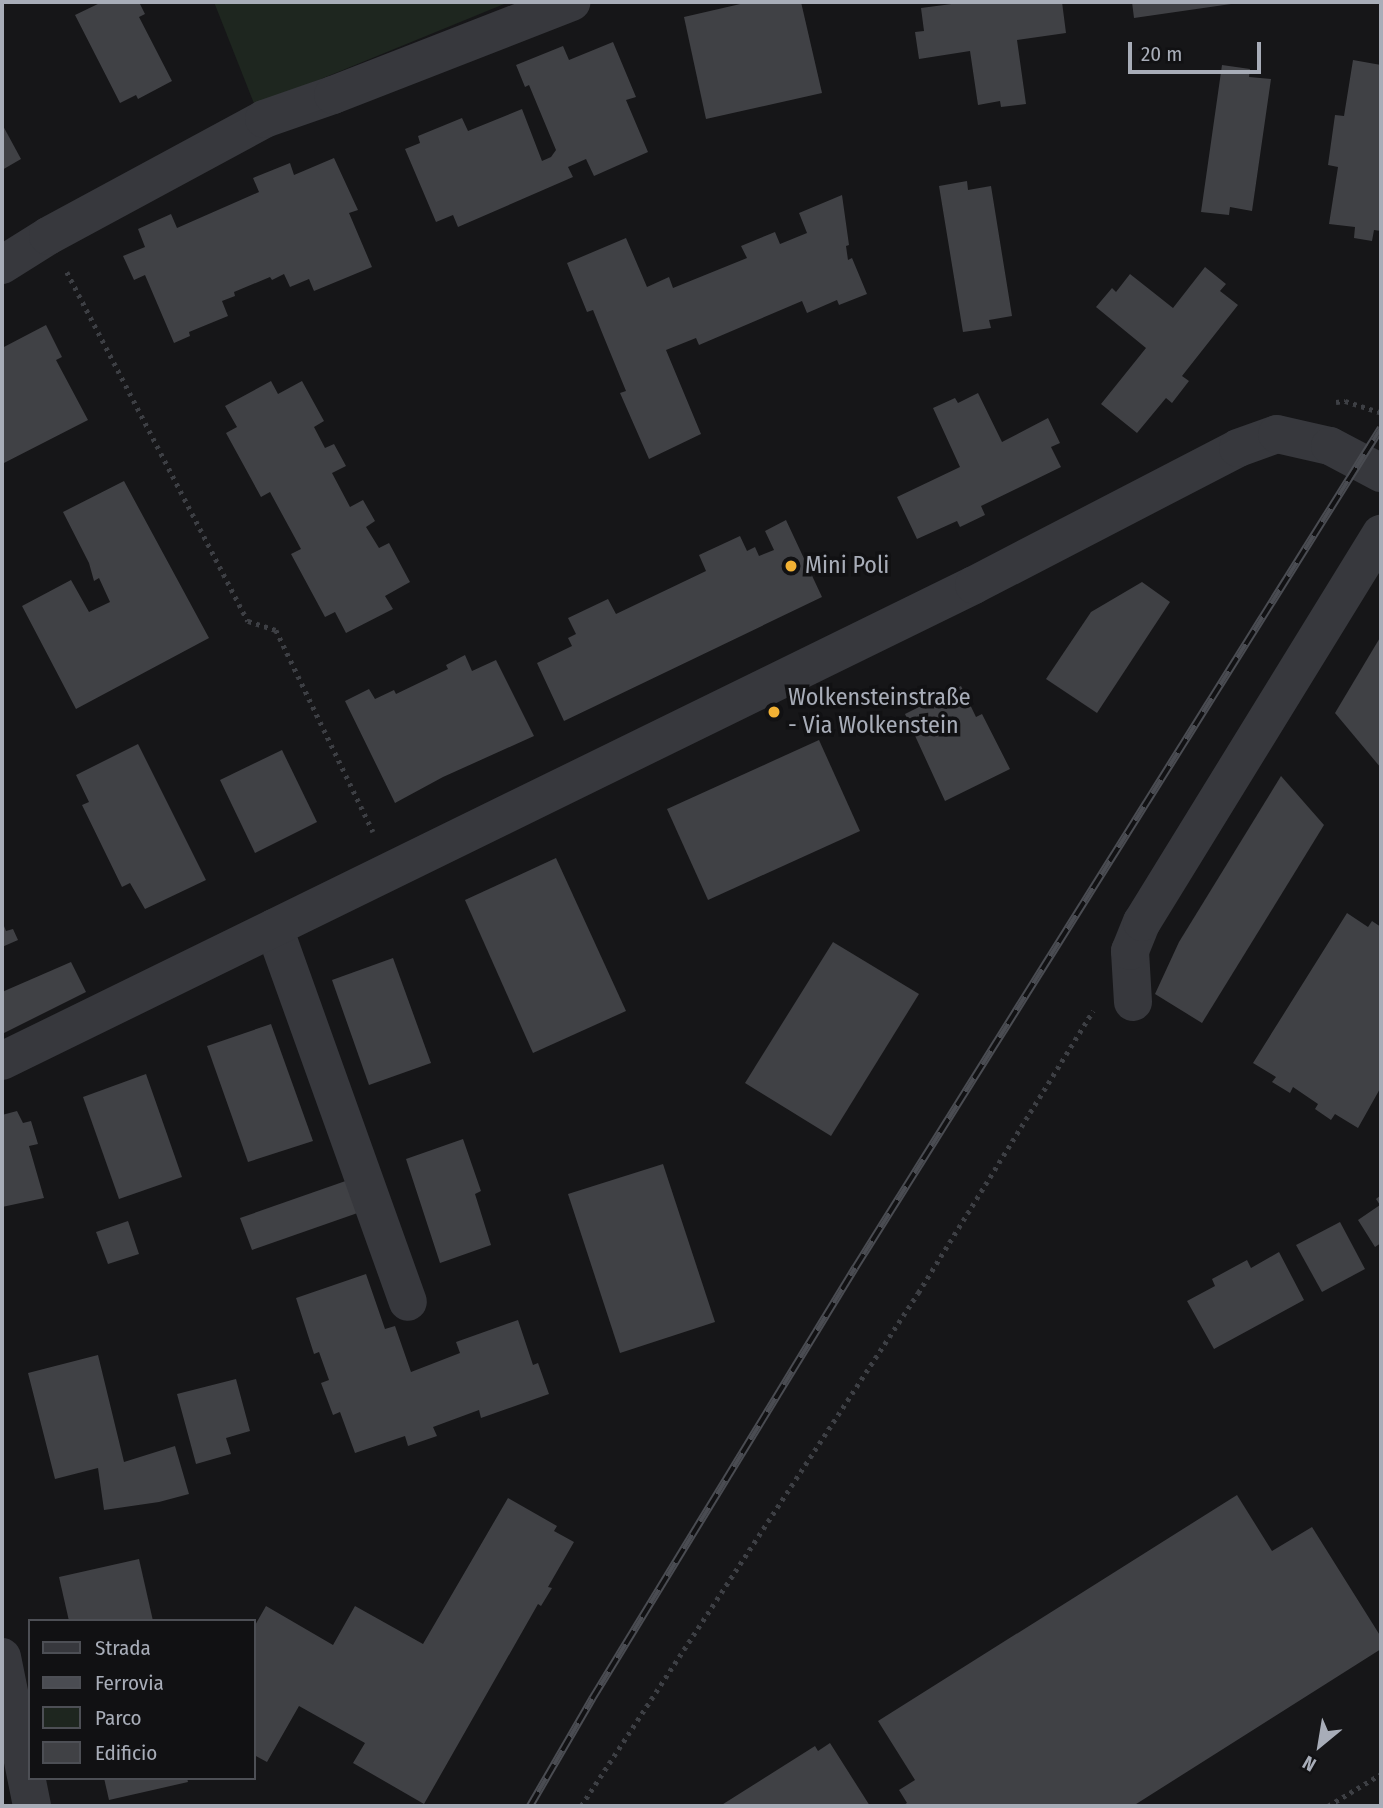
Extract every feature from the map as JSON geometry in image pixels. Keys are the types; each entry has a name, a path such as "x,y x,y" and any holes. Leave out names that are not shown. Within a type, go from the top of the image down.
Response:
{"street":[{"path":"2,265 48,236 264,119 333,95 571,2"},
{"path":"2,1061 974,585 1193,469 1276,434 1330,446 1381,473"},
{"path":"1133,1002 1130,951 1142,922 1381,534"},
{"path":"274,928 408,1302"},
{"path":"2,1657 32,1806"}],"path":[{"path":"48,236 248,621 276,630 391,871"},
{"path":"1345,401 1381,414"},
{"path":"581,1806 911,1305 1093,1010"},
{"path":"1328,1806 1381,1774"}],"green space":[{"path":"214,2 509,2 255,106"}],"building":[{"path":"102,2 139,2 145,14 139,17 172,81 138,99 136,95 120,103 75,15"},
{"path":"749,2 801,2 822,93 706,119 684,17"},
{"path":"967,2 1062,2 1066,33 1017,40 1026,104 1001,107 1000,101 978,105 970,51 919,59 915,32 924,31 921,8"},
{"path":"1132,2 1238,2 1238,3 1134,18"},
{"path":"613,42 636,97 626,100 648,152 594,176 586,159 568,167 573,177 458,227 453,215 436,222 405,149 420,143 418,136 462,118 468,131 522,109 542,161 551,157 556,150 529,85 525,87 516,65 563,46 569,60"},
{"path":"1353,60 1381,65 1381,231 1374,230 1372,241 1354,238 1355,227 1329,224 1338,167 1328,165 1335,115 1344,116"},
{"path":"1222,65 1250,69 1249,77 1271,79 1252,211 1230,207 1229,215 1201,212"},
{"path":"2,124 21,159 2,170"},
{"path":"334,158 358,210 349,213 372,267 314,291 309,279 290,287 284,274 272,280 270,277 234,292 235,296 222,301 228,316 189,332 190,336 174,343 145,275 134,280 123,256 145,247 138,229 171,214 177,228 259,192 253,178 290,163 294,175"},
{"path":"967,181 968,190 991,186 1012,316 989,320 991,328 963,332 939,186"},
{"path":"842,195 849,245 846,246 848,260 852,258 867,294 839,305 837,300 807,313 802,301 699,345 696,338 666,350 701,434 649,459 620,393 626,391 593,310 587,312 567,263 626,238 647,287 669,277 673,288 747,258 741,246 775,232 780,244 807,233 799,213"},
{"path":"1205,267 1226,284 1220,291 1238,305 1182,376 1189,381 1172,403 1166,398 1137,433 1101,404 1146,348 1096,307 1112,288 1116,292 1130,274 1173,308"},
{"path":"46,325 62,357 56,360 88,420 2,464 2,348"},
{"path":"271,381 278,394 302,381 324,421 314,427 325,448 334,444 346,466 332,473 350,507 363,500 375,521 366,527 379,548 389,543 410,582 385,596 393,609 346,633 335,612 325,617 291,554 301,549 270,492 261,497 226,433 237,427 225,406"},
{"path":"978,393 1002,442 1048,418 1060,443 1051,447 1061,467 981,506 985,515 960,527 957,521 917,539 897,497 960,467 933,408 955,398 958,403"},
{"path":"124,481 209,638 76,709 22,606 71,580 89,612 110,602 99,578 94,581 89,563 63,512"},
{"path":"786,520 822,597 564,721 537,663 572,646 568,638 576,634 568,618 608,599 616,614 706,571 699,555 740,536 747,551 755,547 759,556 774,550 765,531"},
{"path":"1142,582 1170,602 1097,713 1046,679 1091,612"},
{"path":"1381,636 1381,768 1335,713"},
{"path":"465,655 472,671 496,660 534,736 443,777 395,803 345,701 369,689 375,699 394,690 396,694 448,669 446,665"},
{"path":"961,686 976,717 982,714 1010,769 945,801 905,714"},
{"path":"819,740 860,831 708,900 667,809"},
{"path":"138,744 206,880 145,909 130,883 122,887 82,805 89,802 76,775"},
{"path":"282,750 317,822 255,853 220,780"},
{"path":"1281,776 1324,825 1202,1023 1155,994 1179,942"},
{"path":"556,858 626,1011 533,1053 465,900"},
{"path":"1347,913 1368,927 1372,921 1381,927 1381,1087 1358,1128 1335,1114 1331,1120 1315,1109 1318,1104 1293,1087 1290,1093 1272,1082 1276,1077 1253,1063"},
{"path":"2,921 6,931 13,929 18,940 2,947"},
{"path":"833,942 919,994 831,1136 745,1083"},
{"path":"393,958 431,1063 369,1085 332,980"},
{"path":"71,962 86,992 2,1034 2,992"},
{"path":"271,1024 313,1141 248,1162 207,1046"},
{"path":"146,1074 182,1177 119,1199 83,1097"},
{"path":"17,1111 23,1123 31,1121 38,1144 29,1146 44,1198 2,1207 2,1115"},
{"path":"463,1139 481,1191 475,1194 491,1245 440,1263 406,1159"},
{"path":"663,1164 715,1322 620,1353 568,1194"},
{"path":"357,1177 369,1209 252,1250 240,1218"},
{"path":"1381,1195 1381,1243 1375,1247 1358,1220 1380,1205 1376,1199"},
{"path":"128,1221 139,1254 108,1264 96,1232"},
{"path":"1340,1222 1365,1269 1322,1292 1296,1245"},
{"path":"1279,1252 1304,1300 1214,1349 1187,1301 1215,1286 1212,1279 1247,1260 1251,1268"},
{"path":"366,1274 385,1329 395,1326 411,1372 460,1353 456,1342 518,1320 533,1365 538,1363 549,1394 481,1418 479,1410 433,1427 437,1436 408,1446 405,1436 355,1453 340,1412 333,1415 321,1383 329,1380 319,1352 314,1354 296,1298"},
{"path":"98,1355 124,1462 175,1446 189,1494 159,1502 104,1510 98,1468 55,1479 28,1373"},
{"path":"236,1379 250,1431 226,1438 231,1454 196,1464 177,1394"},
{"path":"1237,1495 1272,1551 1312,1527 1381,1637 1381,1649 1133,1806 902,1806 907,1803 899,1790 915,1780 878,1721"},
{"path":"508,1498 557,1526 554,1531 574,1542 548,1587 552,1588 541,1606 538,1604 424,1804 353,1763 365,1743 299,1706 267,1762 256,1756 256,1624 266,1606 333,1645 355,1606 423,1644"},
{"path":"139,1559 153,1619 69,1619 59,1577"},
{"path":"830,1743 870,1806 720,1806 815,1746 818,1751"},
{"path":"104,1780 188,1782 109,1800"}],"railway":[{"path":"530,1806 592,1699 855,1268 1381,428"}],"place":[{"name":"Mini Poli","path":"791,566"},
{"name":"Wolkensteinstraße - Via Wolkenstein","path":"774,712"}]}
